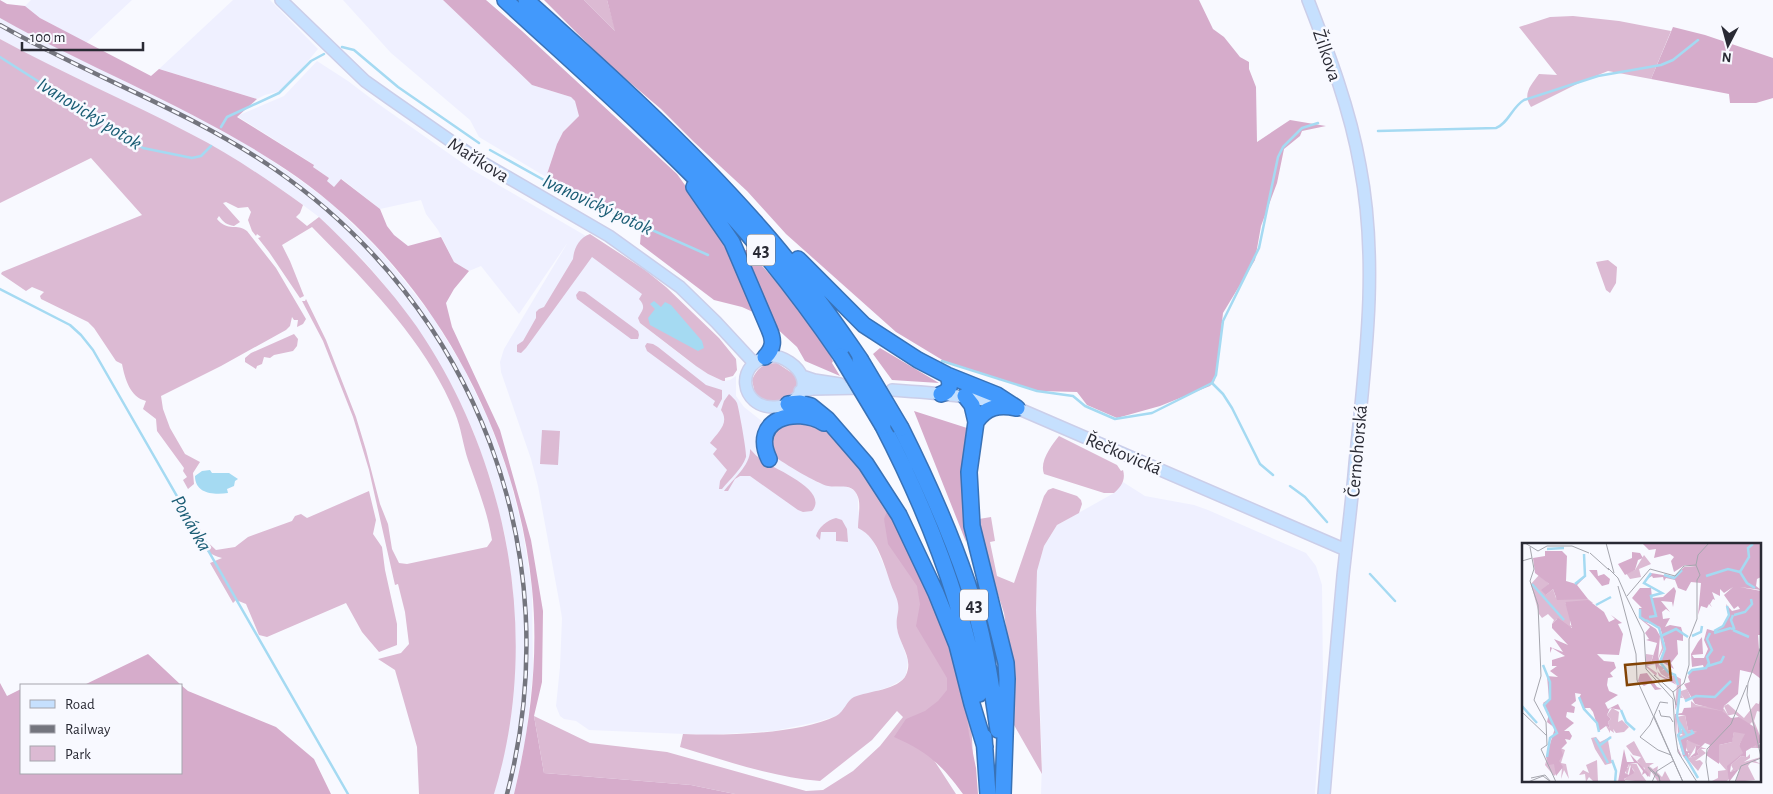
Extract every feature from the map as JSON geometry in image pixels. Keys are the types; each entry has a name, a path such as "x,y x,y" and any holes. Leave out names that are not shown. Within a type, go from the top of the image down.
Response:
{"highway":[{"name":"43","path":"504,0 623,108 731,215 787,281 841,356 883,426 919,498 950,578 968,640 976,681 985,747 988,794"},
{"name":"43","path":"526,0 672,136 755,221 808,286 860,358 901,428 931,491 952,540 967,582 978,619 992,688 998,731 1002,794"},
{"path":"670,153 732,242 772,335 772,349 759,360"},
{"path":"755,221 785,246 864,325 918,360 947,375 997,395 1017,408"},
{"path":"940,394 946,392 950,387 950,380 947,375"},
{"path":"964,396 972,405 976,422 969,472 972,526 1002,646 1007,680 1002,794"},
{"path":"788,404 800,403 815,408 834,425 857,453 899,515 936,593 957,645 985,747"},
{"path":"976,422 989,409 1001,406 1017,408"},
{"path":"769,459 764,444 768,429 777,420 795,415 808,416 820,420 857,453"}],"street":[{"name":"Maříkova","path":"281,0 365,81 478,160 609,236 680,287 759,360"},
{"name":"Žilkova","path":"1308,0 1346,110"},
{"name":"Černohorská","path":"1324,794 1369,314 1370,259 1368,222 1360,165 1346,110"},
{"path":"800,391 864,388 814,380 802,376 784,359 778,356 759,360 748,370 745,377 745,386 747,392 756,401 774,408 788,404 795,399 803,383 802,376"},
{"name":"Řečkovická","path":"892,390 964,396 1017,408 1346,550"}],"shaded area":[{"path":"0,0 7,4 25,6 40,18 151,76 159,69 257,99 237,117 314,165 313,167 329,178 327,181 334,187 341,179 380,209 387,226 394,235 408,246 441,237 454,262 469,271 454,289 446,303 452,327 500,430 531,540 543,611 542,682 534,716 544,773 691,785 735,794 514,794 529,718 534,666 532,588 523,528 507,469 485,412 458,358 425,306 387,258 344,215 297,177 225,132 0,18"},
{"path":"31,0 132,0 86,43 40,18 25,6"},
{"path":"233,0 270,0 318,49 284,90 257,99 159,69"},
{"path":"343,0 443,0 532,85 571,97 576,101 579,116 563,132 546,177 479,137 470,120 391,53"},
{"path":"443,0 486,0 677,174 708,217 728,252 753,312 742,307 714,300 640,244 642,222 546,177 563,132 579,116 575,101 571,97 532,85"},
{"path":"544,0 584,0 615,31 607,0 1199,0 1213,29 1224,37 1240,57 1249,62 1249,69 1256,87 1257,142 1290,120 1326,126 1302,131 1300,136 1284,149 1277,183 1261,226 1255,260 1223,313 1214,382 1210,386 1160,406 1117,418 1087,405 1077,392 1038,391 944,361 896,332 786,234 747,191 661,109 607,63"},
{"path":"0,18 199,118 253,148 296,177 331,203 377,248 432,316 462,365 489,421 509,475 523,532 532,589 533,672 526,738 514,794 494,794 508,735 515,671 513,591 505,536 491,481 472,428 445,374 416,327 364,261 319,217 303,205 191,134 0,39"},
{"path":"1673,27 1705,35 1773,58 1773,98 1756,103 1730,103 1729,94 1651,79"},
{"path":"317,61 471,169 610,250 663,287 639,319 640,323 708,374 723,381 730,380 736,376 736,396 744,407 772,429 774,456 819,483 836,487 844,485 855,491 864,531 873,540 900,603 897,629 908,661 906,675 902,680 889,687 854,698 836,716 774,731 708,735 589,730 576,721 564,719 560,716 556,706 562,618 560,606 538,486 531,459 501,372 500,362 504,349 568,242 519,314 481,266 469,271 454,262 438,230 426,214 421,200 380,209 342,179 334,187 327,181 329,178 313,167 313,164 237,116 284,96"},
{"path":"743,250 747,250 759,262 791,301 830,355 832,363 840,376 805,361 797,347 773,325"},
{"path":"880,348 939,383 892,380 873,354"},
{"path":"914,411 967,428 962,484 966,542"},
{"path":"1123,482 1145,496 1194,505 1208,510 1306,553 1316,566 1322,585 1323,679 1315,794 1041,794 1042,760 1036,610 1037,571 1044,546 1057,525 1114,493"},
{"path":"887,511 899,531 934,603 949,643 965,703 976,768 978,794 963,794 933,760 916,748 894,737 906,719 925,711 938,701 947,690 947,678 916,626 920,604 917,586 888,544 884,519"},
{"path":"148,654 180,684 86,684"},
{"path":"0,683 7,696 20,690 20,774 182,774 182,686 188,691 276,727 314,759 331,794 0,794"}],"green space":[{"path":"584,0 607,0 616,32"},
{"path":"1573,16 1619,21 1671,31 1651,79 1608,71 1531,107 1527,94 1539,74 1557,75 1519,27 1550,17"},
{"path":"0,39 206,142 276,186 303,205 296,217 307,226 319,217 371,269 417,327 448,379 474,434 494,492 508,552 515,613 515,674 508,735 494,794 419,794 417,747 395,670 378,659 401,653 409,644 405,612 398,584 395,585 369,470 353,417 323,341 302,301 306,299 326,340 356,417 380,504 388,524 392,549 399,563 407,564 487,547 492,540 485,509 468,460 457,418 428,361 373,291 312,227 282,245 304,296 300,298 258,238 261,237 257,234 256,236 252,231 248,220 251,212 248,207 238,208 226,202 223,203 240,222 234,226 225,223 219,216 217,219 225,225 247,231 276,268 306,319 303,324 297,327 298,320 294,320 292,317 290,326 286,330 161,396 163,409 170,428 185,454 200,462 193,473 194,484 188,489 183,480 187,477 183,471 184,468 157,431 156,419 143,409 146,401 136,396 129,387 122,364 116,361 94,328 88,322 41,299 40,296 44,292 32,287 26,291 1,274 142,215 91,158 0,203"},
{"path":"590,234 645,270 666,287 719,338 736,359 737,370 733,376 725,378 725,381 723,381 708,374 640,323 638,318 643,306 639,299 642,294 592,257 526,348 521,353 517,352 517,345 523,341 536,318 536,312 544,307 573,259 578,244"},
{"path":"1608,260 1617,267 1616,283 1610,293 1606,290 1596,262"},
{"path":"579,291 585,292 638,331 638,339 631,339 577,299 576,295"},
{"path":"294,334 298,339 297,346 293,351 274,355 270,358 264,357 262,364 257,366 256,369 245,362 245,358 251,353"},
{"path":"647,343 658,347 706,385 722,390 722,399 717,408 713,405 715,401 647,351 645,346"},
{"path":"777,363 798,377 799,381 794,394 778,404 764,402 755,394 752,380 756,372 762,367"},
{"path":"729,394 737,403 746,457 736,474 722,489 719,489 720,481 727,470 713,454 717,449 710,443 724,423 721,410"},
{"path":"792,418 828,430 860,464 893,516 971,720 973,758 915,731 956,794 735,794 691,785 544,773 534,716 590,743 667,752 806,791 823,790 853,771 880,746 903,717 897,711 872,740 820,781 767,772 680,747 683,734 740,734 782,730 821,722 839,714 854,697 890,687 897,684 906,675 908,669 907,657 897,628 897,598 877,547 872,539 858,528 859,504 856,492 849,487 823,484 774,456 768,435"},
{"path":"542,430 560,431 558,465 540,464"},
{"path":"1059,436 1117,465 1121,471 1123,470 1123,480 1119,488 1114,493 1104,493 1044,474 1043,464"},
{"path":"750,449 760,459 807,488 813,495 816,503 812,511 803,512 798,510 750,476 740,476 735,479 728,491 724,491 745,466 750,455"},
{"path":"1053,488 1077,496 1082,504 1079,513 1057,525 1044,546 1037,571 1036,610 1042,774 1014,725 1011,662 1004,613 991,573 979,519 991,517 995,541 990,542 997,576 1014,583 1044,496 1048,490"},
{"path":"369,491 376,520 373,534 382,547 397,624 397,645 379,652 362,632 346,603 267,637 259,635 246,604 236,600 233,603 210,563 222,558 204,549 188,526 189,523 196,519 202,537 216,550 235,547 248,537 292,521 295,516 301,514 307,518"},
{"path":"836,518 842,520 847,529 848,542 836,541 836,532 821,532 820,540 816,536 821,527 826,522"}],"water":[{"path":"654,301 661,307 665,302 671,305 702,341 704,348 698,351 650,325 648,318 655,309 650,304"},
{"path":"210,470 212,473 229,473 238,479 235,481 234,486 227,489 228,493 206,492 198,487 195,476 202,471"}],"waterway":[{"path":"1378,131 1496,128 1504,123 1524,100 1598,76 1661,65 1673,60 1698,40"},
{"name":"Ivanovický potok","path":"342,47 354,50 398,87 479,143"},
{"name":"Ivanovický potok","path":"221,127 227,117 279,93 311,61 324,54"},
{"name":"Ivanovický potok","path":"0,57 143,148 192,158 201,156 211,146"},
{"path":"1212,383 1216,375 1223,321 1259,248 1278,157 1283,147 1302,128 1318,123"},
{"name":"Ivanovický potok","path":"490,150 560,189 708,255"},
{"name":"Ponávka","path":"0,289 70,325 93,350 348,794"},
{"name":"Ivanovický potok","path":"942,361 1037,391 1073,396 1085,406 1115,419 1152,413 1212,383 1223,394 1232,408 1260,464 1273,475"},
{"name":"Ivanovický potok","path":"1290,486 1305,497 1327,522"},
{"name":"Ivanovický potok","path":"1370,574 1395,601"}],"railway":[{"path":"0,25 68,61 207,128 273,168 344,225 404,291 453,364 490,443 514,527 526,615 523,704 507,794"}]}
